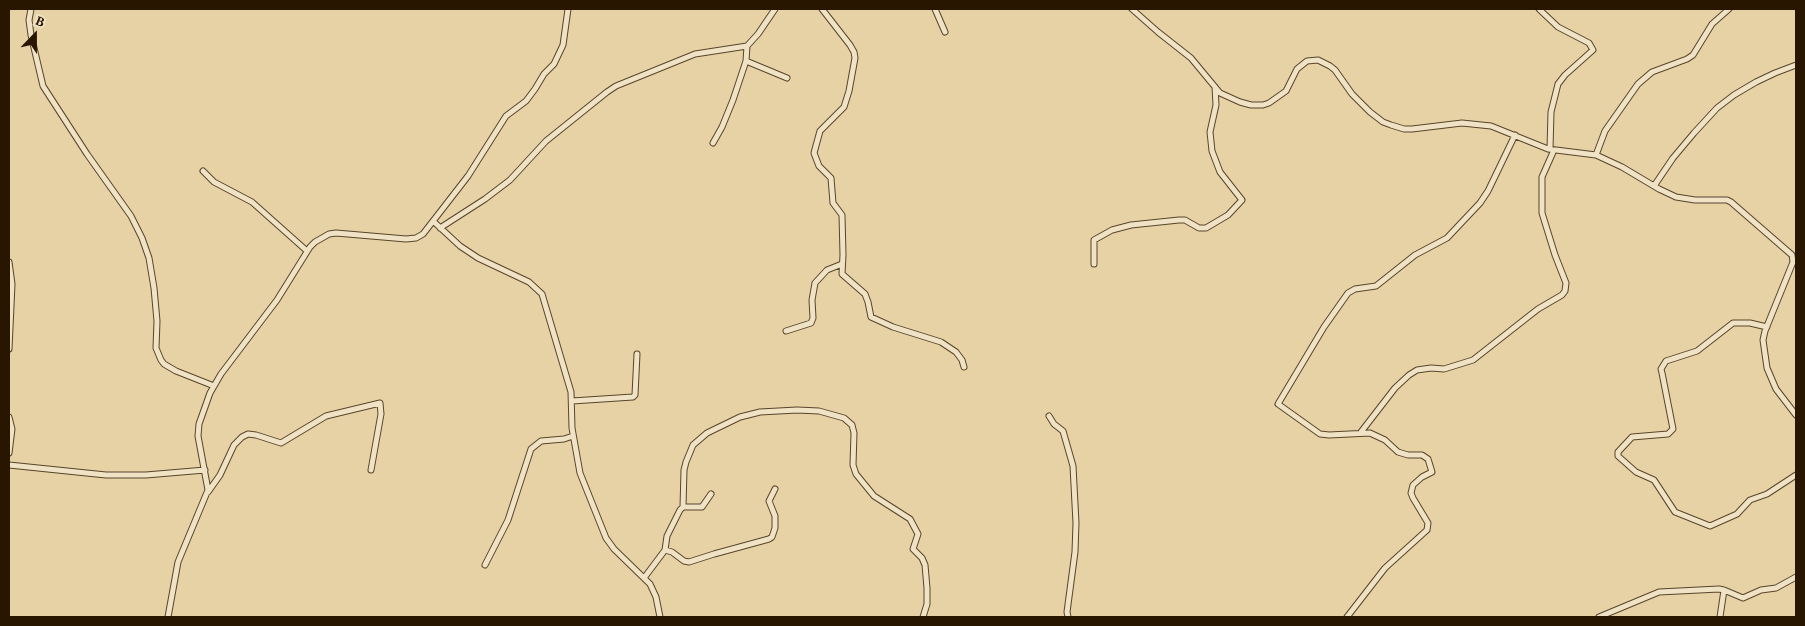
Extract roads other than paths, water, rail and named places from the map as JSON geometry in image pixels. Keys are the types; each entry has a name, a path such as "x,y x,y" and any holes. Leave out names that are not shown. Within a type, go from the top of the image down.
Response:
{"street":[{"path":"31,9 29,20 31,35 43,86 87,154 131,216 142,238 149,258 154,288 156,348 161,360 176,371 214,386"},
{"path":"168,617 178,562 208,485 198,436 199,424 214,386 284,290 307,251 321,238 336,233 411,239 423,234 468,176 506,116 526,101 544,74 554,64 563,45 568,9"},
{"path":"713,143 726,118 746,61 747,46 758,34 775,9"},
{"path":"822,9 854,52 849,91 844,107 820,131 814,153 819,166 831,178 833,203 842,216 842,274 865,294 871,317 893,327 941,342 956,352 962,360 964,367"},
{"path":"935,9 946,32"},
{"path":"1132,9 1192,58 1214,87 1224,96 1240,102 1251,105 1263,105 1280,96 1286,91 1294,73 1304,63 1318,60 1330,66 1352,94 1370,112 1383,122 1391,125 1404,129 1462,123 1491,126 1552,150 1596,155 1622,167 1669,195 1684,199 1724,200 1730,202 1788,251 1795,260 1763,340 1767,368 1778,394 1795,412"},
{"path":"1360,432 1395,388 1409,375 1417,370 1444,369 1473,360 1538,309 1562,295 1565,291 1566,283 1542,213 1542,177 1552,150 1551,112 1558,84 1565,75 1593,50 1589,43 1576,38 1558,27 1539,9"},
{"path":"1596,155 1605,131 1638,84 1652,72 1687,59 1694,54 1712,24 1729,9"},
{"path":"440,228 485,199 510,180 553,135 616,86 695,54 747,46"},
{"path":"746,61 787,78"},
{"path":"1654,186 1673,158 1717,108 1756,82 1796,65"},
{"path":"1094,264 1094,240 1112,230 1130,225 1180,220 1185,220 1199,228 1206,228 1228,215 1242,200 1223,176 1212,151 1210,132 1211,120 1216,105 1214,87"},
{"path":"1347,617 1385,568 1427,530 1426,518 1411,493 1413,485 1432,472 1427,457 1403,454 1394,449 1380,436 1360,432 1320,434 1278,404 1324,327 1348,294 1355,289 1376,286 1415,255 1447,238 1480,203 1488,191 1515,135"},
{"path":"203,171 214,182 252,202 307,251"},
{"path":"433,222 454,242 474,256 529,282 542,294 567,376 572,401 573,436 580,473 606,538 614,549 644,578 656,597 660,617"},
{"path":"9,262 12,284 9,349"},
{"path":"786,331 811,323 815,283 826,270 842,264"},
{"path":"1767,327 1750,324 1732,324 1697,351 1666,360 1661,369 1673,429 1668,434 1632,437 1618,452 1618,456 1619,459 1636,472 1654,480 1675,512 1710,526 1737,514 1750,500 1767,494 1796,475"},
{"path":"572,401 633,397 637,354"},
{"path":"206,494 220,475 234,445 242,436 253,434 284,442 326,416 380,403 381,414 371,470"},
{"path":"644,578 665,550 667,536 683,507 684,470 693,445 708,433 740,417 760,412 819,411 844,418 852,425 854,433 852,465 856,474 874,496 910,519 918,534 913,549 922,558 925,565 927,588 926,604 922,617"},
{"path":"1049,416 1054,424 1063,432 1073,466 1076,523 1068,617"},
{"path":"9,417 12,429 9,454"},
{"path":"485,565 507,523 531,449 541,441 564,439 573,436"},
{"path":"9,465 106,476 205,470"},
{"path":"665,550 672,552 684,561 690,562 772,537 775,528 775,516 769,501 775,489"},
{"path":"683,507 702,507 711,494"},
{"path":"1600,617 1662,591 1724,590 1738,597 1746,597 1761,590 1784,585 1796,578"},
{"path":"1720,617 1724,590"}]}
